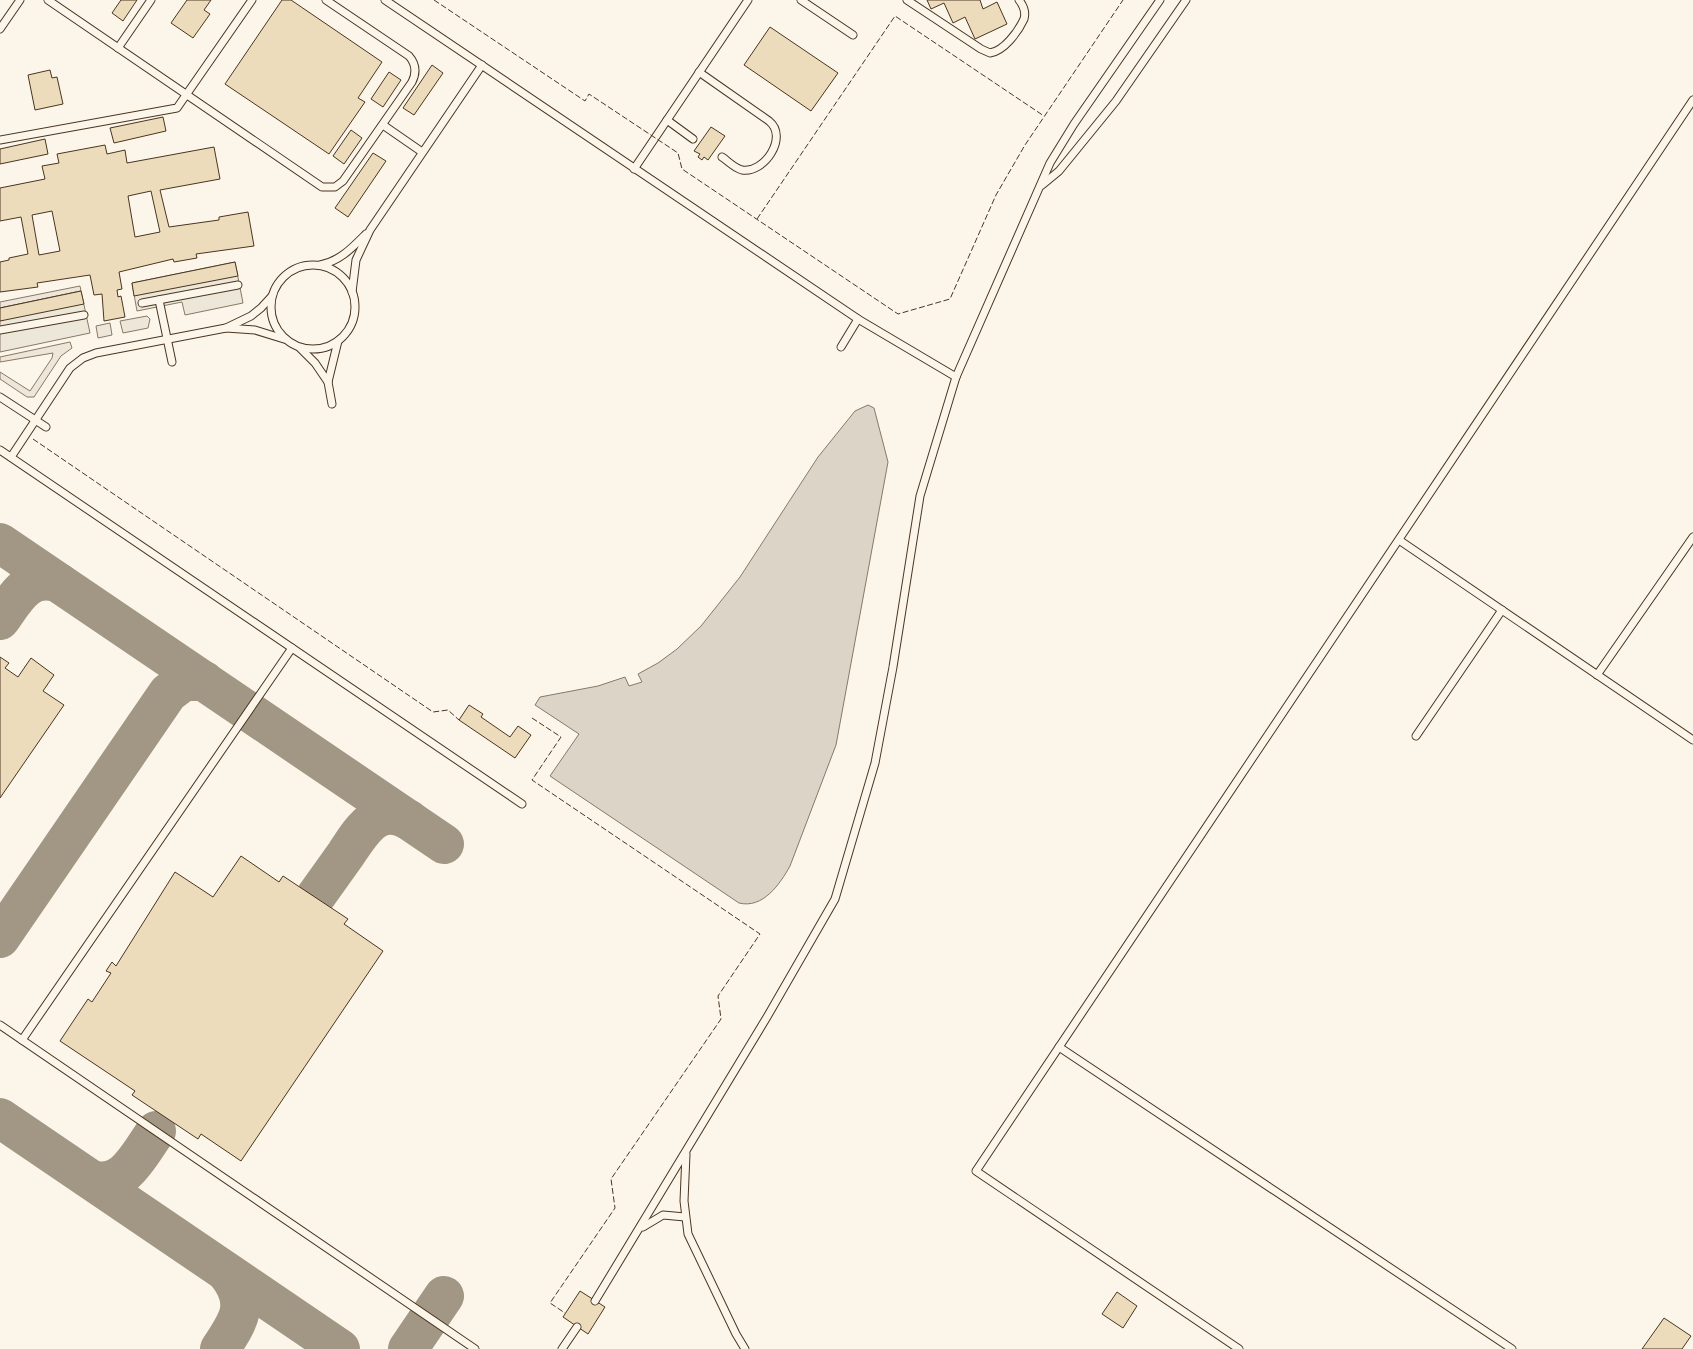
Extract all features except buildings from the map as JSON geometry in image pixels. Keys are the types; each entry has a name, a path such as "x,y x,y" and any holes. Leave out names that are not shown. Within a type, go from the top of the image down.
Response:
{"lane":[{"path":"0,29 20,0"},
{"path":"48,0 326,188 335,187 344,181 415,77 413,60 326,0"},
{"path":"118,48 151,0"},
{"path":"0,140 172,110 182,103 252,0"},
{"path":"385,0 858,319 956,377"},
{"path":"634,169 748,0"},
{"path":"801,0 853,34"},
{"path":"907,0 990,53 1004,47 1024,18 1023,6 1019,0"},
{"path":"595,1301 687,1151 835,899 875,763 893,667 920,496 956,377 1062,143 1160,0"},
{"path":"1042,185 1059,172 1107,113 1186,0"},
{"path":"332,404 328,382 338,341 351,324 354,313 352,292 356,260 370,230 482,65"},
{"path":"699,72 772,124 776,130 777,140 774,147 764,162 756,168 741,170 722,157"},
{"path":"1239,1349 976,1171 1693,100"},
{"path":"667,120 693,139"},
{"path":"383,125 422,152"},
{"path":"226,328 251,316 261,308 289,272 297,268 331,262 341,257 370,230"},
{"path":"316,265 326,267 342,276 352,292"},
{"path":"142,303 238,285"},
{"path":"272,296 272,319 285,339"},
{"path":"159,300 172,362"},
{"path":"0,330 84,315"},
{"path":"840,347 858,319"},
{"path":"11,457 70,368 83,358 96,353 226,328 255,330 285,339 299,347 315,363 328,382"},
{"path":"299,347 323,348 338,341"},
{"path":"0,397 46,428"},
{"path":"0,450 522,804"},
{"path":"1597,674 1693,537"},
{"path":"1399,540 1693,740"},
{"path":"1416,736 1502,610"},
{"path":"22,1040 292,648"},
{"path":"0,1025 475,1349"},
{"path":"1059,1047 1512,1349"},
{"path":"687,1151 684,1185 685,1218 688,1234 745,1349"},
{"path":"639,1231 651,1221 670,1214 685,1218"},
{"path":"562,1349 577,1327"}],"shaded area":[{"path":"235,262 243,303 185,315 182,302 137,311 132,283"},
{"path":"80,286 81,291 0,308 0,302"},
{"path":"81,291 90,333 0,352 0,308"},
{"path":"147,316 150,319 148,328 123,333 120,321"},
{"path":"110,323 112,335 98,338 96,326"},
{"path":"70,342 72,348 61,356 34,397 27,397 0,379 0,372 30,391 52,358 53,353 0,362 0,357"},
{"path":"868,405 874,408 888,462 836,745 786,873 770,894 763,899 748,904 739,903 550,776 579,734 535,705 540,697 598,686 625,677 629,686 642,682 638,674 658,663 677,649 701,626 740,577 818,457 855,411"}],"taxiway":[{"path":"0,543 444,844"},
{"path":"0,620 17,596 31,584 39,581 59,583"},
{"path":"0,938 168,693 184,681 204,681"},
{"path":"316,896 358,836 372,822 379,817 388,815 409,820"},
{"path":"0,1118 340,1349"},
{"path":"92,1180 103,1182 113,1180 122,1175 137,1159 156,1131"},
{"path":"220,1349 237,1321 240,1312 239,1294 227,1273"},
{"path":"408,1349 444,1296"}],"fence":[{"path":"434,0 585,101 589,94 678,153 682,169 898,314 950,299 996,195 1025,145 1123,0"},
{"path":"757,219 895,16 1044,116"},
{"path":"33,439 433,712 448,710 459,720"},
{"path":"532,718 561,737 532,780 760,934 718,996 721,1019 611,1179 615,1208 550,1303 565,1313"}]}
